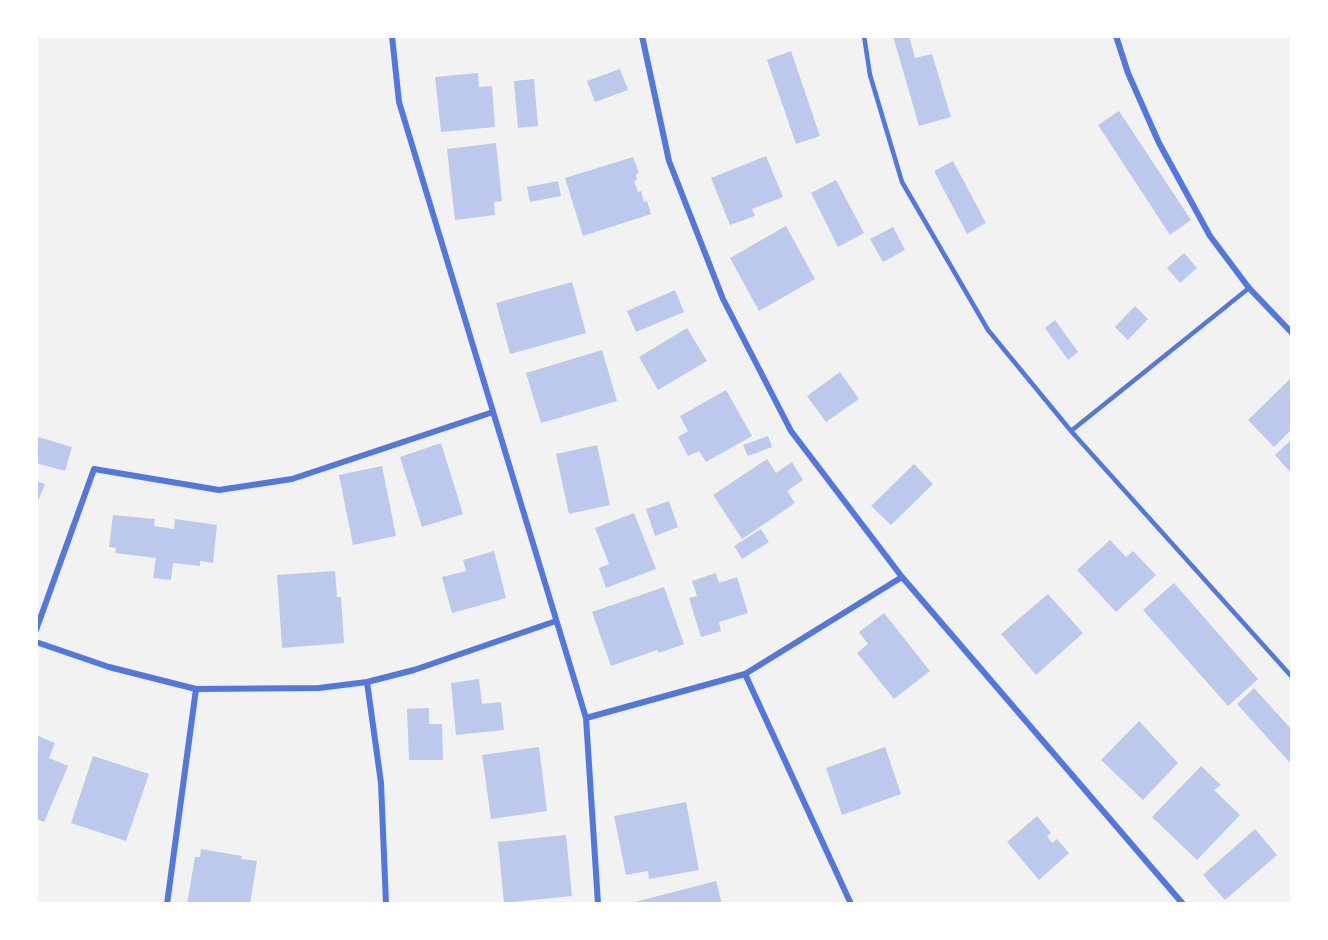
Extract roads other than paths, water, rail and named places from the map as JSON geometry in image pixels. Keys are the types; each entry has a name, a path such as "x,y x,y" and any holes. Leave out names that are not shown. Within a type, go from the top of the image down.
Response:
{"street":[{"path":"392,36 399,102 586,718 598,904"},
{"path":"642,36 669,160 723,299 791,431 902,577 1183,904"},
{"path":"1116,36 1128,73 1159,143 1210,236 1249,288 1292,333"},
{"path":"36,630 94,469 219,490 292,479 493,412"},
{"path":"586,718 745,674 902,577"},
{"path":"36,642 109,666 196,689 319,688 367,682 414,670 556,621"},
{"path":"745,674 851,904"},
{"path":"367,682 381,783 386,904"},
{"path":"167,904 196,689"}],"lane":[{"path":"864,36 870,75 902,182 988,330 1071,431 1292,677"},
{"path":"1071,431 1249,288"}]}
